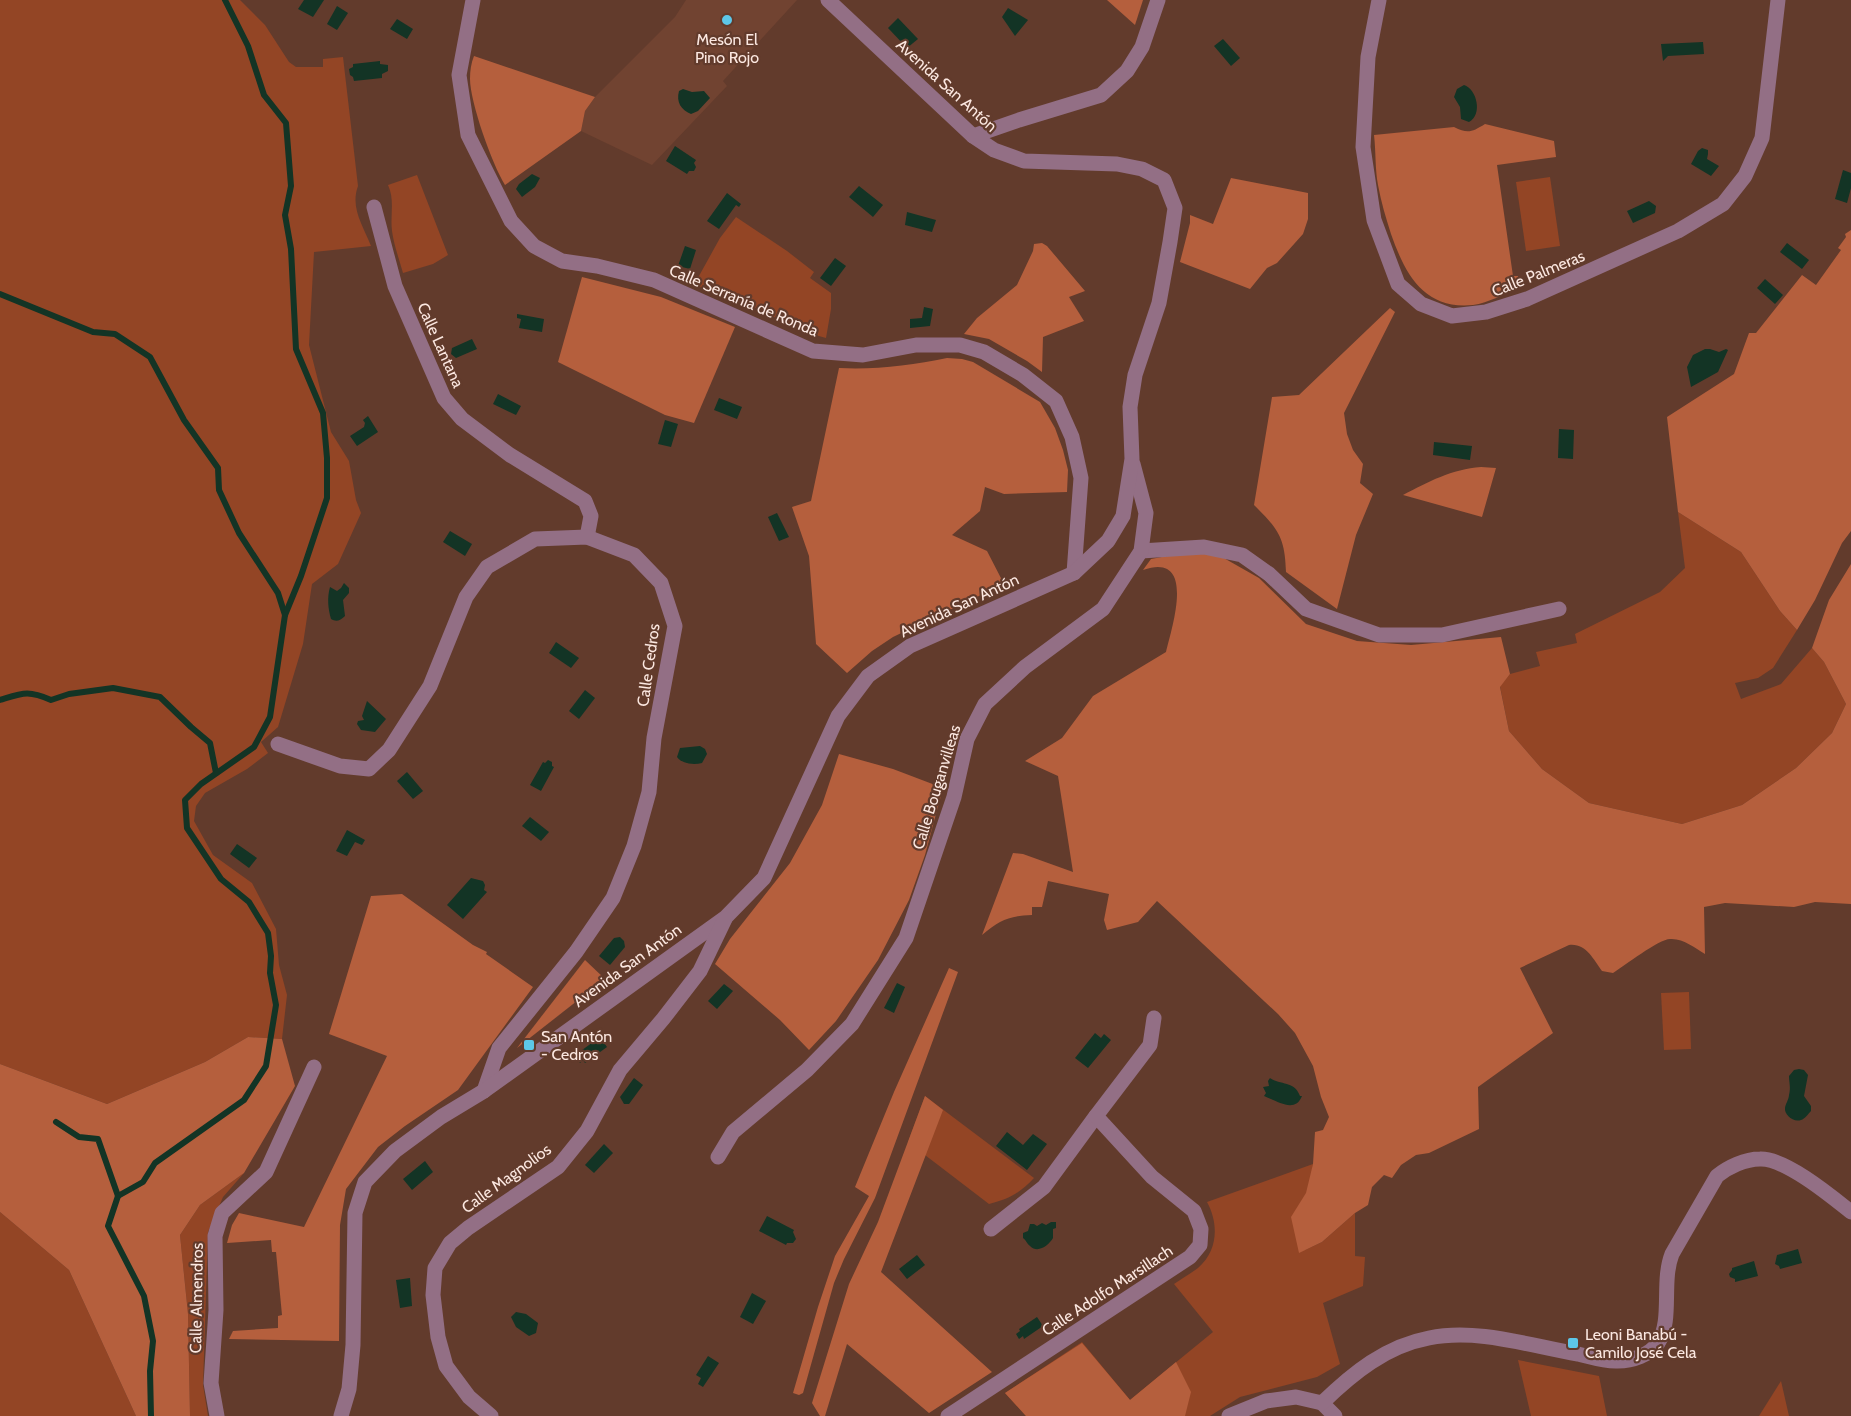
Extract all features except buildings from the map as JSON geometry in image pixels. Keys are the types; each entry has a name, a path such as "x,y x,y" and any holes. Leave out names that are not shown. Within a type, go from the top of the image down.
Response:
{"street":[{"name":"Calle Serranía de Ronda","path":"473,0 459,75 468,135 511,221 534,246 562,261 597,266 654,280 813,351 863,355 916,345 960,345 984,352 1023,375 1056,401 1072,437 1081,478 1074,573"},
{"name":"Avenida San Antón","path":"341,1416 349,1389 354,1345 355,1213 365,1182 395,1151 726,917 764,878 838,716 868,676 910,646 1074,573 1108,541 1123,516 1132,459 1130,407 1133,386 1158,303 1175,208 1164,180 1142,169 1117,164 1024,161 994,150 974,136 828,0"},
{"path":"974,136 1101,95 1127,71 1142,47 1158,0"},
{"name":"Calle Palmeras","path":"1379,0 1368,57 1363,147 1374,220 1398,284 1421,304 1452,316 1486,312 1527,299 1678,231 1723,204 1745,176 1762,138 1778,0"},
{"name":"Calle Lantana","path":"374,207 396,286 444,398 462,419 510,455 585,501 591,516 587,537"},
{"name":"Calle Bouganvilleas","path":"718,1158 734,1132 807,1070 852,1024 906,938 954,797 967,739 985,704 1025,667 1102,609 1141,551 1146,513 1132,459"},
{"name":"Calle Cedros","path":"278,744 340,766 369,769 389,750 430,686 466,597 487,567 535,539 587,537 634,555 661,583 675,626 654,738 649,792 634,846 613,898 576,952 499,1048 484,1090"},
{"path":"1141,551 1204,547 1242,555 1269,574 1306,609 1379,635 1442,635 1559,609"},
{"name":"Calle Magnolios","path":"491,1416 469,1397 446,1366 437,1326 434,1295 435,1268 450,1244 468,1228 558,1167 587,1131 620,1070 700,971 726,917"},
{"path":"991,1229 1044,1187 1150,1045 1154,1018"},
{"name":"Calle Almendros","path":"217,1416 211,1383 216,1310 215,1236 222,1213 266,1172 314,1067"},
{"name":"Calle Adolfo Marsillach","path":"948,1416 1190,1257 1200,1245 1201,1229 1194,1211 1152,1177 1096,1116"},
{"path":"1322,1402 1348,1378 1386,1353 1404,1344 1430,1338 1454,1335 1490,1338 1617,1362 1647,1354 1657,1344 1664,1331 1665,1283 1671,1254 1718,1176 1725,1170 1746,1161 1761,1158 1781,1164 1851,1212"},
{"path":"1229,1416 1266,1401 1296,1397 1322,1402 1335,1416"}],"shaded area":[{"path":"0,0 240,0 265,25 289,62 296,67 323,67 323,59 343,57 358,186 356,209 371,246 314,252 309,345 331,432 349,461 356,500 361,513 338,564 312,584 303,644 278,727 261,742 268,753 247,769 205,793 196,806 194,821 213,855 252,883 276,929 279,965 287,995 282,1039 248,1037 205,1062 107,1104 0,1064"},
{"path":"304,0 324,0 313,17 298,9"},
{"path":"686,0 797,0 723,81 727,86 652,165 581,131 585,111 595,97 675,17"},
{"path":"1107,0 1143,0 1135,25"},
{"path":"337,6 348,13 337,30 327,24"},
{"path":"1008,8 1028,20 1015,36 1002,17"},
{"path":"898,18 918,39 907,48 888,28"},
{"path":"397,19 413,29 407,39 390,29"},
{"path":"1223,39 1240,58 1231,66 1214,46"},
{"path":"1703,42 1704,54 1668,56 1663,61 1661,44"},
{"path":"474,56 595,97 585,111 581,131 505,185 488,148 474,102 470,79"},
{"path":"380,61 380,64 388,65 388,71 382,74 382,78 354,81 350,75 349,69 353,67 353,64"},
{"path":"1464,85 1469,87 1477,102 1476,114 1469,122 1461,119 1460,107 1454,97 1457,89"},
{"path":"683,89 692,92 704,91 710,98 698,111 691,114 682,108 679,102 679,91"},
{"path":"1485,124 1554,141 1556,157 1497,165 1513,276 1518,276 1520,288 1479,304 1456,305 1441,302 1419,286 1410,275 1397,249 1378,185 1374,135 1454,127 1470,131"},
{"path":"675,146 696,160 694,171 689,171 687,174 666,161"},
{"path":"1702,148 1708,150 1707,159 1719,166 1711,176 1691,164"},
{"path":"1843,170 1851,173 1851,188 1847,203 1835,199"},
{"path":"532,174 540,178 535,187 522,197 516,189"},
{"path":"417,175 448,255 433,264 403,273 393,236 391,196 388,185"},
{"path":"1550,177 1560,246 1526,251 1516,182"},
{"path":"1231,178 1308,193 1308,219 1303,234 1277,263 1267,268 1250,289 1180,262 1190,215 1213,224"},
{"path":"859,186 883,205 873,217 849,197"},
{"path":"727,193 741,204 739,207 736,205 719,229 707,221"},
{"path":"1649,201 1656,206 1655,213 1633,223 1627,211"},
{"path":"907,212 936,220 932,232 905,225"},
{"path":"736,217 814,272 810,278 831,293 826,338 808,333 747,304 694,285 720,238"},
{"path":"1851,230 1851,531 1842,543 1815,600 1797,630 1780,611 1741,552 1678,512 1667,417 1734,374 1749,333 1756,333 1802,275 1816,285 1841,250 1838,248 1846,237 1845,234"},
{"path":"1042,243 1085,291 1069,297 1084,321 1043,337 1042,372 989,339 964,334 977,318 1017,285 1034,244"},
{"path":"1787,243 1809,260 1802,269 1780,252"},
{"path":"685,246 696,250 690,269 678,266"},
{"path":"835,258 846,266 831,286 820,278"},
{"path":"582,277 661,297 735,327 694,423 665,415 558,362"},
{"path":"1765,279 1783,295 1775,304 1757,288"},
{"path":"924,307 933,309 930,326 910,328 910,319 922,318"},
{"path":"1390,308 1395,312 1344,413 1347,434 1353,450 1363,464 1360,483 1373,494 1356,535 1337,609 1286,572 1284,550 1279,534 1254,505 1272,397 1299,395"},
{"path":"517,314 544,319 542,332 519,328 521,319 517,318"},
{"path":"472,339 477,349 456,358 451,354 452,348"},
{"path":"1705,349 1719,352 1728,350 1718,372 1691,387 1687,367 1693,355"},
{"path":"947,358 973,362 1040,402 1055,428 1063,450 1068,470 1067,492 1004,494 985,487 980,511 952,535 987,551 1004,584 893,637 872,651 847,673 816,644 809,556 792,507 811,501 839,368 893,366"},
{"path":"498,394 521,406 516,415 493,404"},
{"path":"719,398 742,407 737,419 714,410"},
{"path":"368,416 378,432 357,446 350,436 364,427 363,420"},
{"path":"665,420 678,424 671,447 658,444"},
{"path":"1559,429 1574,430 1573,459 1558,458"},
{"path":"1434,442 1472,446 1470,460 1433,455"},
{"path":"1481,467 1496,468 1482,517 1403,495 1450,473"},
{"path":"1678,512 1741,552 1780,611 1797,630 1773,668 1758,678 1735,683 1741,699 1781,684 1812,648 1824,662 1846,704 1832,733 1796,768 1742,805 1682,824 1589,803 1542,769 1509,731 1500,686 1510,674 1540,666 1536,652 1577,643 1575,634 1660,592 1685,568"},
{"path":"777,513 789,537 779,541 768,517"},
{"path":"450,531 472,544 465,556 443,542"},
{"path":"1201,552 1222,557 1259,578 1306,624 1357,641 1411,645 1501,637 1510,674 1500,687 1509,731 1542,769 1589,803 1682,824 1742,805 1796,768 1832,733 1846,704 1824,662 1812,648 1829,600 1851,564 1851,904 1815,902 1794,907 1725,903 1704,907 1705,954 1684,942 1675,939 1665,940 1613,973 1602,971 1585,949 1569,945 1520,968 1553,1033 1478,1087 1479,1129 1429,1153 1416,1155 1401,1165 1392,1178 1384,1175 1372,1187 1368,1205 1355,1213 1322,1242 1299,1253 1291,1217 1306,1193 1313,1164 1315,1132 1323,1130 1329,1117 1313,1066 1295,1033 1278,1014 1157,901 1138,922 1107,930 1104,920 1109,894 1048,881 1042,907 1032,907 1032,915 1005,920 982,935 1013,853 1023,854 1073,872 1058,776 1025,761 1062,738 1093,696 1166,652 1176,610 1176,581 1170,571 1160,567 1143,570 1151,559"},
{"path":"344,583 349,588 349,593 343,600 345,616 340,620 331,619 328,595 330,587 337,591"},
{"path":"556,642 579,658 571,668 549,653"},
{"path":"585,690 595,698 579,719 569,711"},
{"path":"367,701 386,719 375,732 361,730 357,724 358,721 364,720 362,716"},
{"path":"700,746 707,754 702,763 688,763 677,757 680,748"},
{"path":"839,754 893,769 943,788 925,855 909,900 878,960 836,1021 809,1050 780,1020 715,964 730,939 790,863 822,805"},
{"path":"548,760 554,767 541,791 530,785 543,762"},
{"path":"407,772 423,791 413,799 397,781"},
{"path":"530,817 549,832 541,841 522,826"},
{"path":"347,830 365,840 362,845 355,842 347,856 336,851"},
{"path":"237,844 257,858 249,868 230,854"},
{"path":"471,878 483,881 484,890 487,892 463,919 447,905"},
{"path":"402,894 473,945 487,952 486,954 533,987 458,1090 378,1147 346,1189 340,1225 339,1341 229,1339 233,1331 278,1328 278,1316 282,1315 276,1252 272,1252 271,1240 227,1243 232,1225 239,1213 304,1227 387,1056 329,1034 371,896"},
{"path":"620,937 625,947 610,965 599,956 614,938"},
{"path":"585,960 605,979 517,1048"},
{"path":"949,968 958,972 875,1198 834,1283 803,1393 799,1395 793,1393 835,1256 869,1196 855,1187"},
{"path":"897,983 905,987 894,1013 884,1008"},
{"path":"724,984 733,991 717,1009 708,1001"},
{"path":"1689,992 1691,1049 1664,1050 1661,993"},
{"path":"1095,1033 1101,1038 1104,1034 1111,1040 1088,1068 1075,1058"},
{"path":"248,1037 282,1039 295,1086 244,1173 200,1205 180,1235 188,1314 190,1416 136,1416 69,1270 0,1212 0,1064 107,1104 205,1062"},
{"path":"600,1037 607,1047 585,1063 583,1060 580,1063 577,1058 580,1055 578,1053"},
{"path":"1794,1070 1804,1070 1808,1075 1804,1096 1811,1106 1811,1111 1804,1119 1798,1121 1786,1113 1785,1108 1790,1092 1789,1076"},
{"path":"634,1078 643,1085 629,1104 624,1104 620,1097"},
{"path":"1270,1078 1295,1088 1302,1096 1299,1101 1285,1105 1264,1096 1266,1093 1263,1087 1269,1086"},
{"path":"925,1096 1034,1178 1014,1195 989,1204 908,1142"},
{"path":"925,1096 943,1110 881,1272 992,1372 929,1413 847,1344 825,1416 820,1416 812,1403 849,1284 878,1222"},
{"path":"1007,1132 1023,1145 1033,1134 1047,1144 1027,1170 996,1146"},
{"path":"604,1144 613,1153 594,1173 585,1165"},
{"path":"425,1161 433,1172 412,1190 403,1179"},
{"path":"1313,1164 1305,1250 1322,1242 1355,1213 1355,1256 1365,1257 1363,1286 1323,1303 1340,1364 1317,1377 1240,1397 1210,1416 1026,1416 1005,1393 1082,1342 1130,1400 1213,1332 1174,1284 1198,1268 1210,1254 1215,1228 1207,1202"},
{"path":"244,1173 223,1197 208,1232 203,1385 208,1416 190,1416 188,1314 180,1235 200,1205"},
{"path":"0,1212 69,1270 136,1416 0,1416"},
{"path":"767,1216 794,1230 796,1239 793,1243 786,1245 759,1231"},
{"path":"1056,1222 1053,1238 1043,1248 1033,1248 1023,1238 1023,1233 1028,1231 1030,1224 1037,1226"},
{"path":"1798,1249 1802,1263 1780,1269 1775,1264 1777,1255"},
{"path":"917,1255 925,1265 907,1279 899,1269"},
{"path":"1754,1261 1758,1276 1735,1282 1735,1279 1730,1277 1732,1268"},
{"path":"410,1278 412,1306 400,1308 396,1280"},
{"path":"752,1293 766,1301 753,1324 740,1317"},
{"path":"516,1312 526,1314 538,1323 536,1333 529,1336 516,1327 511,1317"},
{"path":"1037,1317 1043,1326 1024,1339 1023,1336 1019,1339 1016,1334 1020,1331 1019,1329"},
{"path":"1082,1343 1130,1400 1176,1362 1191,1392 1185,1416 1026,1416 1005,1393"},
{"path":"708,1356 719,1363 703,1387 698,1384 701,1378 696,1375"},
{"path":"1518,1360 1599,1376 1607,1416 1531,1416"},
{"path":"1781,1381 1789,1416 1759,1416"}],"waterway":[{"path":"151,1416 150,1371 153,1341 144,1296 108,1226 118,1196 143,1182 155,1163 244,1100 266,1066 276,1005 270,973 271,956 268,933 249,902 221,879 187,828 185,800 201,784 254,747 270,717 285,615 301,576 327,498 327,458 323,413 296,349 291,249 285,215 291,186 286,123 264,95 248,46 225,0"},
{"path":"0,294 93,332 115,334 150,357 184,420 218,468 219,490 239,533 278,593 285,615"},
{"path":"0,700 26,694 51,700 69,694 113,688 160,697 210,743 216,773"},
{"path":"56,1122 79,1137 98,1139 118,1196"}],"place":[{"name":"Mesón El Pino Rojo","path":"727,20"},
{"name":"San Antón - Cedros","path":"529,1045"},
{"name":"Leoni Banabú - Camilo José Cela","path":"1573,1343"}]}
